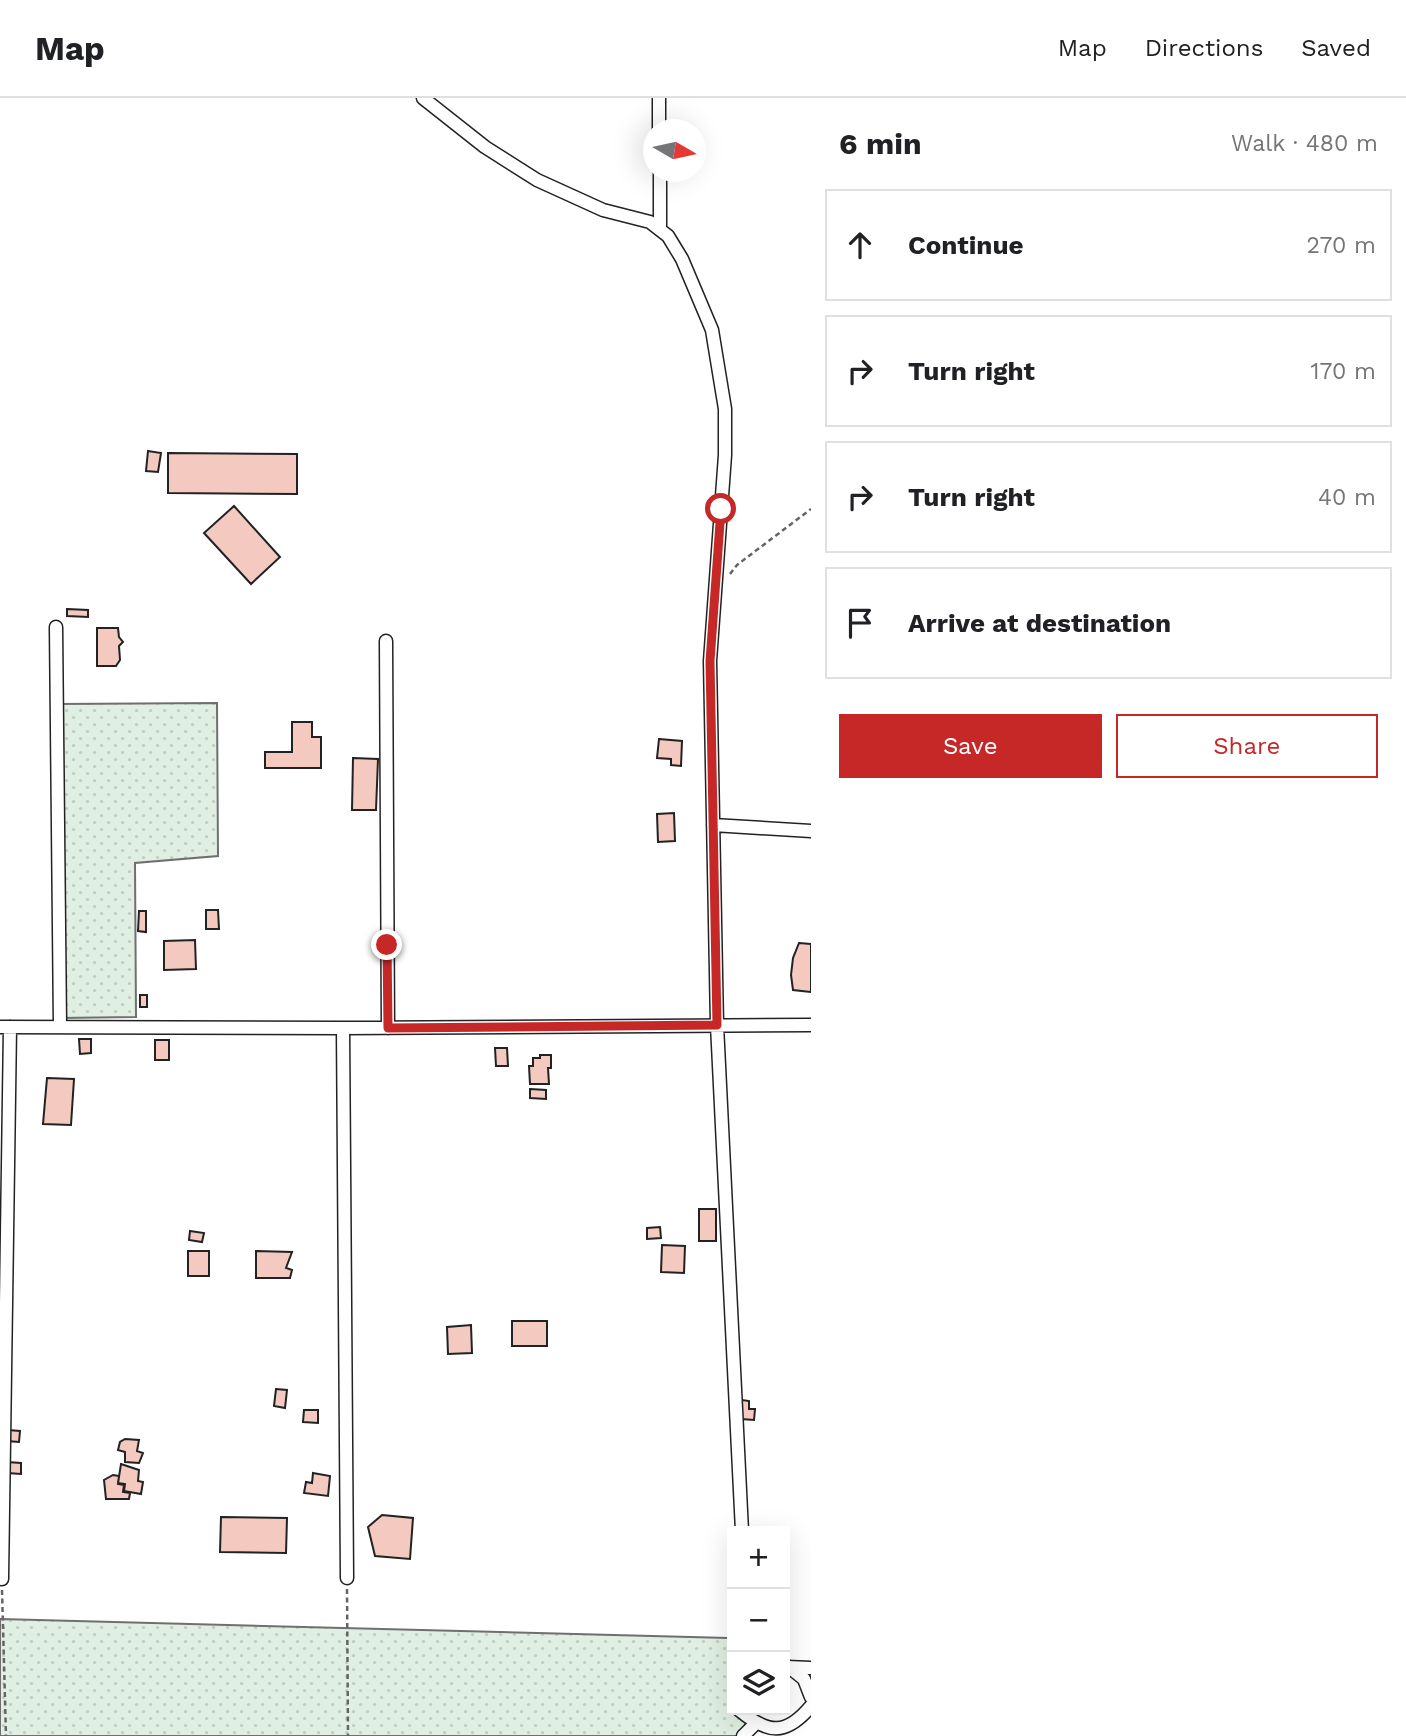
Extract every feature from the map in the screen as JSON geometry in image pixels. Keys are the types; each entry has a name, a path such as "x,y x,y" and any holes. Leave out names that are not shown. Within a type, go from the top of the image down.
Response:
{"street":[{"path":"423,98 485,147 537,180 580,201 603,210 641,219 660,229 682,259 712,330 720,370 725,428 710,661 717,1025 742,1526"},
{"path":"659,98 659,119"},
{"path":"660,182 660,229"},
{"path":"56,627 60,1027"},
{"path":"386,641 388,1028"},
{"path":"713,825 811,831"},
{"path":"2,1580 5,1027 811,1025"},
{"path":"343,1028 347,1578"},
{"path":"790,1667 811,1668"},
{"path":"790,1669 804,1679 811,1697"},
{"path":"746,1715 769,1733 802,1719 811,1706"},
{"path":"743,1736 756,1723"}],"path":[{"path":"716,590 737,565 811,509"},
{"path":"347,1578 348,1736"},
{"path":"2,1580 6,1736"}],"green space":[{"path":"217,703 218,856 135,863 136,1017 60,1018 57,704"},
{"path":"0,1619 727,1638 727,1715 741,1715 746,1721 742,1736 0,1736"}],"building":[{"path":"148,451 161,453 158,472 146,471"},
{"path":"168,453 297,454 297,494 168,493"},
{"path":"234,506 280,557 251,584 204,533"},
{"path":"67,609 88,610 88,617 67,616"},
{"path":"97,628 118,628 123,642 119,646 120,660 116,666 97,666"},
{"path":"292,722 312,722 312,737 321,737 321,768 265,768 265,752 292,752"},
{"path":"659,739 682,741 681,766 671,765 671,759 657,758"},
{"path":"353,758 378,759 376,810 352,810"},
{"path":"674,813 675,841 658,842 657,814"},
{"path":"206,910 218,910 219,929 206,929"},
{"path":"139,911 146,911 146,932 138,931"},
{"path":"195,940 196,969 164,970 164,941"},
{"path":"799,943 811,944 811,992 793,990 793,958"},
{"path":"140,995 147,995 147,1007 140,1007"},
{"path":"79,1039 91,1039 91,1053 80,1054"},
{"path":"155,1040 169,1040 169,1060 155,1060"},
{"path":"495,1048 507,1048 508,1066 496,1066"},
{"path":"540,1055 551,1055 549,1084 530,1084 529,1066 533,1066 533,1058 540,1058"},
{"path":"47,1078 74,1079 71,1125 43,1124"},
{"path":"530,1089 546,1090 546,1099 530,1098"},
{"path":"699,1209 716,1209 716,1241 699,1241"},
{"path":"660,1227 661,1238 647,1239 647,1228"},
{"path":"190,1231 204,1233 202,1242 189,1240"},
{"path":"662,1245 685,1246 684,1273 661,1272"},
{"path":"188,1251 209,1251 209,1276 188,1276"},
{"path":"256,1251 292,1252 286,1268 292,1270 290,1278 256,1278"},
{"path":"512,1321 547,1321 547,1346 512,1346"},
{"path":"471,1325 472,1353 448,1354 447,1327"},
{"path":"276,1389 287,1390 285,1408 274,1406"},
{"path":"742,1400 749,1401 749,1409 755,1409 754,1420 741,1419"},
{"path":"304,1410 318,1410 318,1423 303,1422"},
{"path":"8,1430 20,1431 19,1442 7,1441"},
{"path":"125,1439 139,1440 137,1451 143,1453 139,1463 125,1462 125,1452 118,1450 120,1442"},
{"path":"7,1462 21,1463 21,1474 7,1473"},
{"path":"121,1464 139,1470 138,1481 143,1482 141,1494 124,1491 125,1484 118,1483"},
{"path":"313,1473 330,1476 328,1496 304,1493 306,1482 312,1483"},
{"path":"113,1475 119,1476 118,1484 124,1485 123,1492 130,1493 129,1499 106,1499 104,1480"},
{"path":"382,1515 413,1518 410,1559 375,1556 368,1527"},
{"path":"221,1517 287,1518 286,1553 220,1552"}],"route":[{"path":"387,945 388,1028 717,1025 710,661 721,509"}]}
